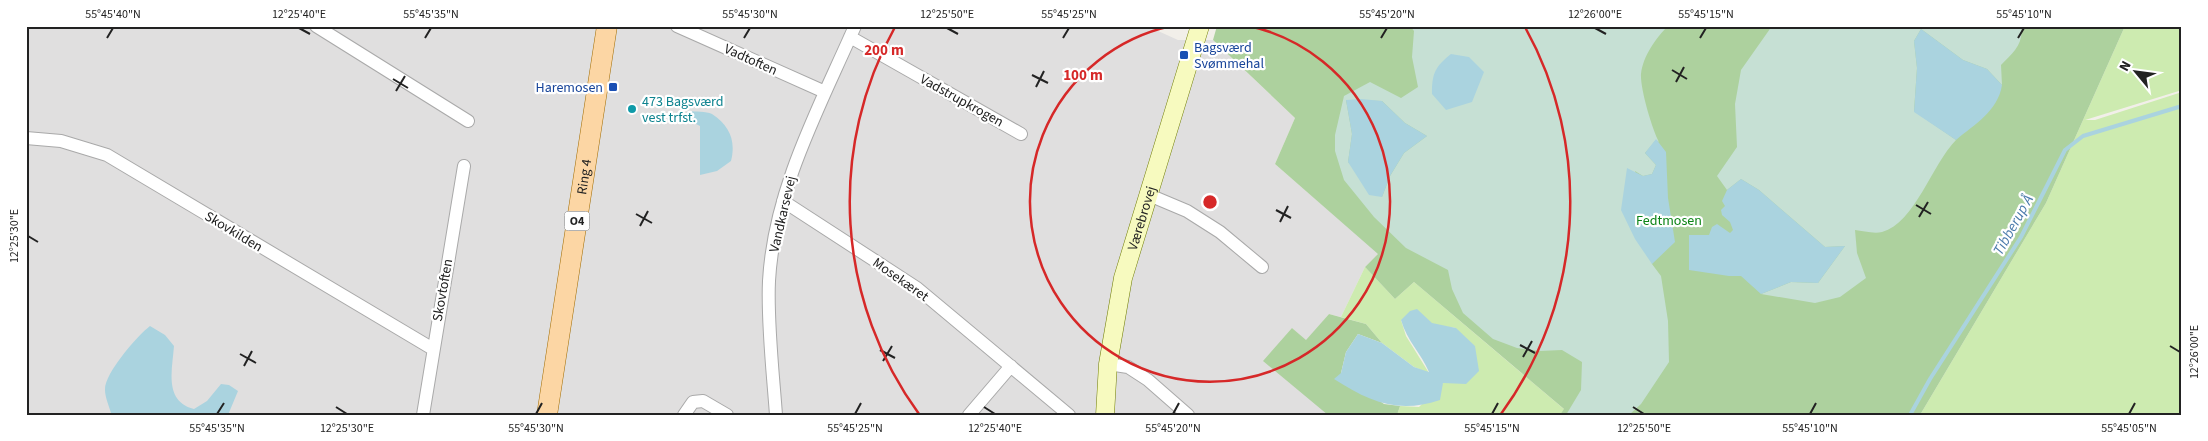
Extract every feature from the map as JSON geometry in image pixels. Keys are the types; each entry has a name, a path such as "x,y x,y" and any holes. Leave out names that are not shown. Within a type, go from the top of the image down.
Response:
{"main road":[{"name":"Ring 4","path":"547,415 607,26"}],"street":[{"path":"316,26 468,121"},
{"name":"Vadtoften","path":"677,26 825,92"},
{"name":"Værebrovej","path":"1105,415 1108,364 1123,278 1200,26"},
{"name":"Vandkarsevej","path":"776,415 769,282 782,201 793,167 853,32"},
{"name":"Vadstrupkrogen","path":"853,32 1021,134"},
{"name":"Skovkilden","path":"26,138 61,141 107,156 433,349"},
{"name":"Skovtoften","path":"423,415 464,166"},
{"path":"1149,195 1187,211 1220,232 1262,267"},
{"name":"Mosekæret","path":"782,201 916,288 1069,415"},
{"path":"1108,364 1128,368 1148,380 1188,415"},
{"path":"969,415 1011,366"},
{"path":"684,415 693,402 703,401 727,415"}],"shaded area":[{"path":"26,26 1147,26 1178,40 1213,40 1295,118 1275,164 1379,254 1365,267 1341,317 1329,314 1306,341 1292,328 1328,415 26,415"}],"green space":[{"name":"Fedtmosen","path":"1217,26 2125,26 2046,203 1920,415 1560,415 1564,409 1414,282 1395,299 1365,267 1378,254 1275,164 1295,118 1213,40"},
{"path":"1410,26 1668,26 1651,48 1644,61 1641,74 1642,89 1647,108 1659,142 1656,140 1645,153 1656,165 1652,174 1643,176 1635,171 1652,264 1661,276 1668,321 1669,362 1641,404 1629,415 1566,415 1581,390 1582,362 1562,350 1540,351 1517,348 1493,339 1463,313 1452,289 1448,270 1406,248 1374,217 1344,180 1335,151 1335,135 1344,96 1370,82 1401,98 1418,87 1412,57 1414,31","holes":["1346,100 1382,101 1405,123 1427,136 1404,153 1390,176 1382,197 1348,162 1352,134"]},
{"path":"1772,26 2021,26 2019,43 2001,65 2002,85 1987,69 1963,60 1921,29 1914,41 1917,68 1914,111 1956,140 1947,150 1914,205 1894,226 1882,232 1872,233 1855,230 1857,253 1866,278 1840,297 1815,303 1761,294 1791,282 1818,283 1845,246 1825,247 1759,190 1741,179 1727,190 1717,176 1737,147 1735,104 1741,70"},
{"path":"2125,26 2182,26 2182,90 2085,120 2095,120 2182,92 2182,415 1920,415 2046,203"},
{"path":"1365,267 1395,299 1414,282 1565,410 1560,415 1397,415 1400,406 1419,407 1443,383 1456,328 1401,320 1406,336 1429,373 1414,367 1382,343 1366,324 1341,317"},
{"path":"1329,314 1366,324 1382,343 1358,334 1346,352 1341,373 1384,404 1400,406 1397,415 1328,415 1263,361 1292,328 1306,340"}],"water":[{"path":"1921,29 1963,60 1987,69 2002,85 2000,94 1991,110 1956,140 1914,112 1917,68 1914,41"},
{"path":"1451,54 1469,57 1484,72 1472,102 1446,110 1432,94 1432,87 1435,71"},
{"path":"1346,100 1382,101 1405,123 1427,136 1404,153 1390,176 1382,197 1369,195 1348,162 1352,134"},
{"path":"689,111 712,114 730,134 733,147 731,161 717,171 700,175 700,126 690,121"},
{"path":"1656,139 1666,152 1668,198 1675,242 1652,264 1635,239 1621,210 1627,168 1643,176 1652,174 1656,165 1645,153"},
{"path":"1741,179 1759,190 1825,247 1845,246 1818,283 1791,282 1761,294 1741,276 1689,270 1689,235 1709,235 1712,227 1717,224 1730,233 1733,230 1730,222 1722,215 1721,210 1725,206 1722,201 1727,190"},
{"path":"1417,309 1432,323 1456,328 1475,346 1479,371 1466,384 1443,383 1440,400 1411,406 1397,406 1360,394 1334,379 1341,373 1346,352 1358,334 1382,343 1414,367 1429,372 1401,320 1410,311"},
{"path":"150,326 165,335 174,346 172,384 178,399 184,405 194,409 207,401 221,384 229,385 238,391 228,415 115,415 111,413 106,399 106,383 115,365 137,338"}],"waterway":[{"name":"Tibberup Å","path":"1910,415 1930,379 2021,237 2065,150 2083,136 2182,106"}],"place":[{"name":"Bagsværd Svømmehal","path":"1184,55"},
{"name":"Haremosen","path":"613,87"},
{"name":"473 Bagsværd vest trfst.","path":"632,109"}]}
